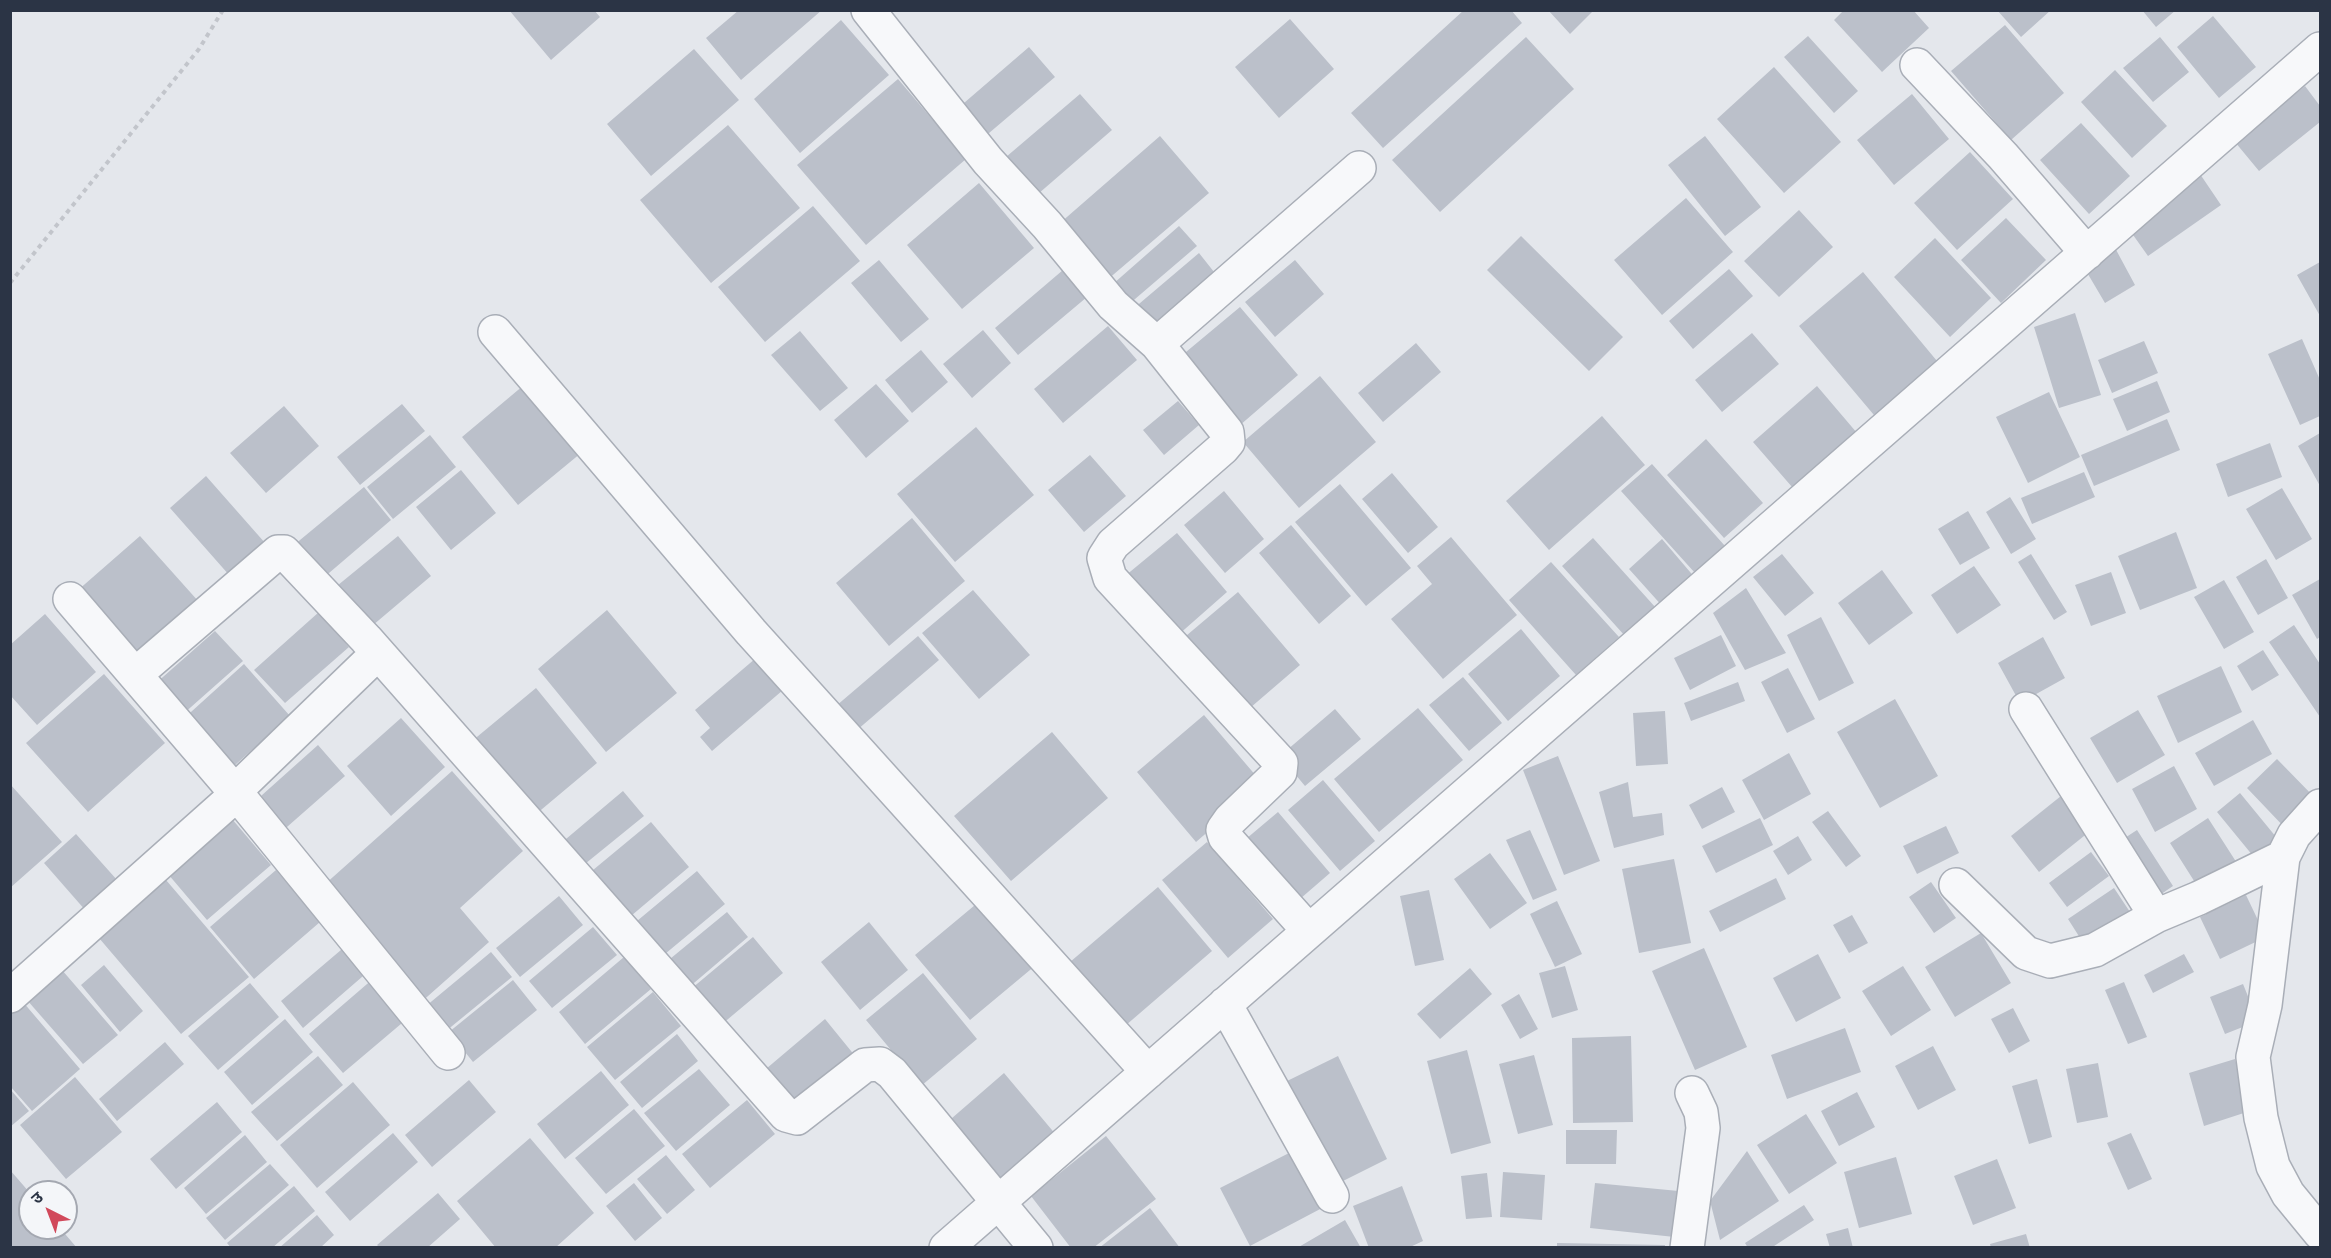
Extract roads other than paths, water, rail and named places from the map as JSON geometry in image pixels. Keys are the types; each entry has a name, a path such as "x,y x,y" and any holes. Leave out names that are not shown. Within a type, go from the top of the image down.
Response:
{"street":[{"path":"883,15 988,161 1047,225 1113,305 1157,344 1227,432 1228,442 1223,448 1113,544 1104,558 1110,578 1281,764 1280,772 1230,820 1223,830 1225,837 1309,931"},
{"path":"946,1248 2320,49"},
{"path":"1917,65 2003,156 2087,253"},
{"path":"1157,344 1359,168"},
{"path":"495,332 750,632 1148,1072"},
{"path":"136,674 280,552 287,554 378,653 786,1115 797,1118 865,1065 880,1064 892,1073 1036,1248"},
{"path":"70,599 236,793 448,1053"},
{"path":"10,996 236,793 378,653"},
{"path":"2026,709 2156,916"},
{"path":"2320,806 2294,835 2283,857 2265,1005 2255,1044 2253,1067 2261,1118 2273,1166 2288,1194 2320,1233"},
{"path":"1956,885 2026,953 2044,960 2085,954 2095,950 2156,916 2283,857"},
{"path":"1225,1004 1332,1196"},
{"path":"1687,1248 1703,1128 1701,1112 1692,1093"}]}
